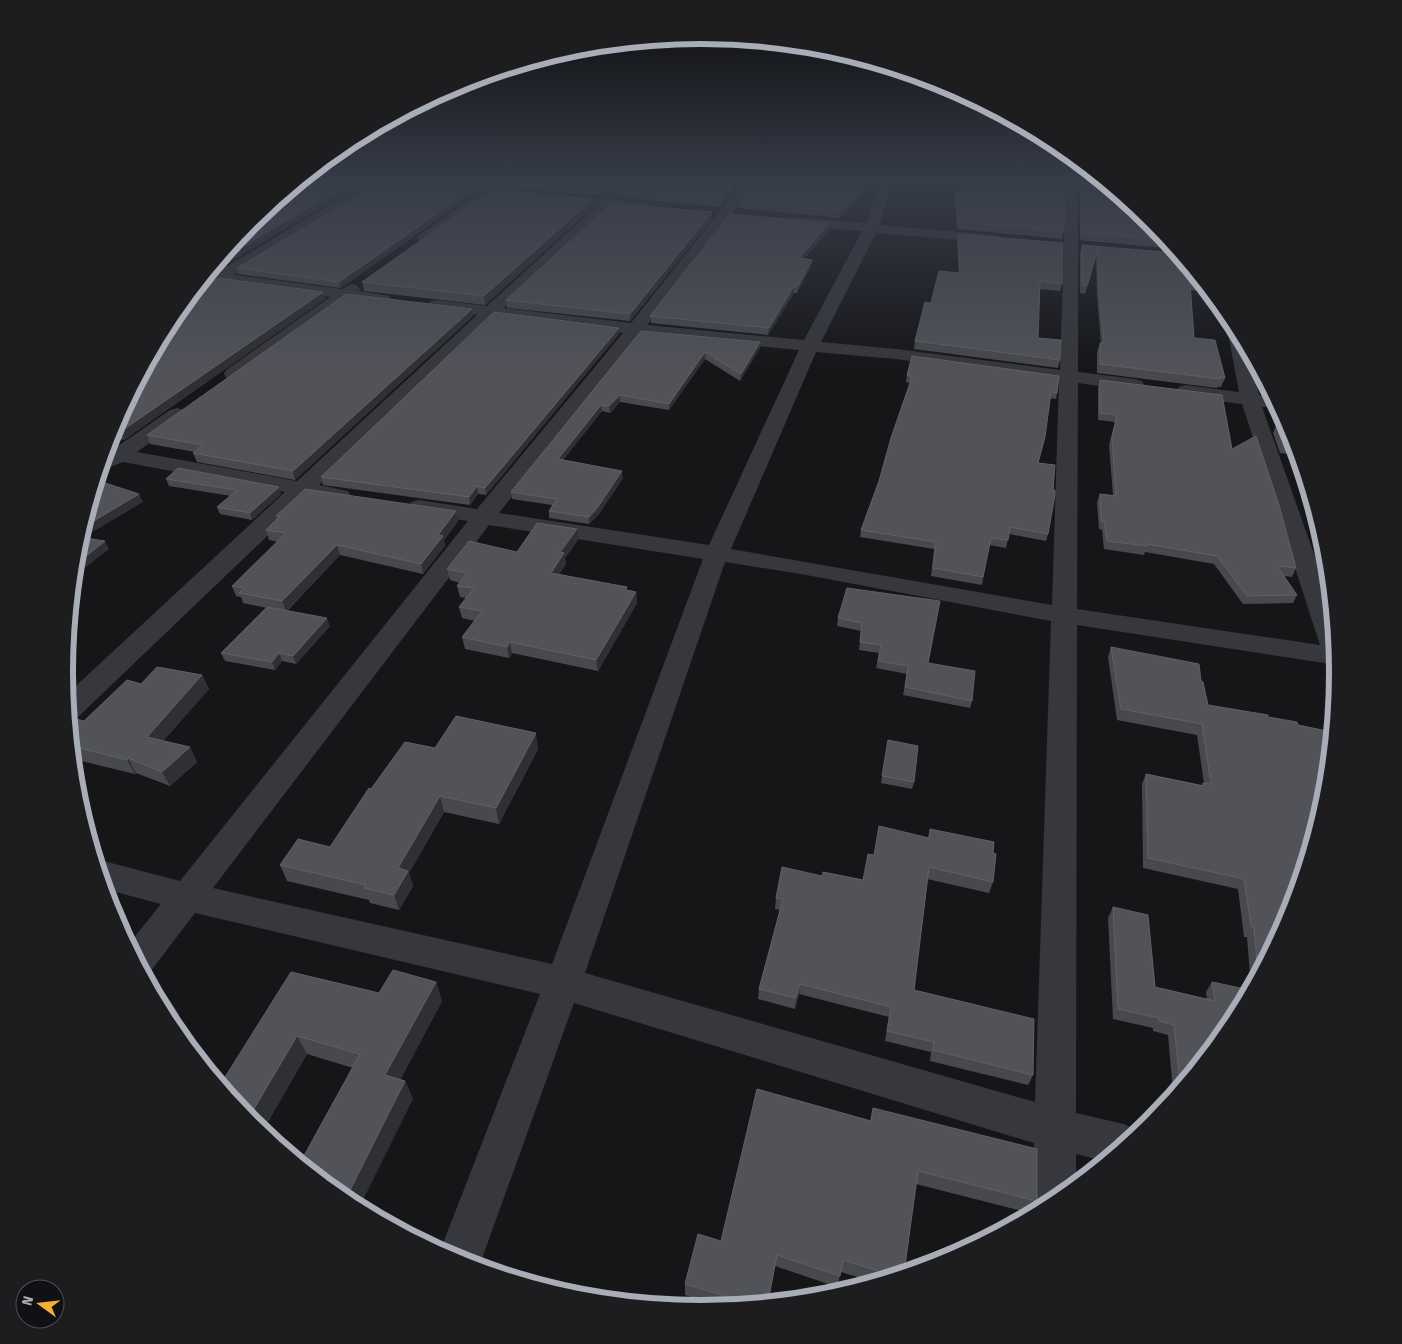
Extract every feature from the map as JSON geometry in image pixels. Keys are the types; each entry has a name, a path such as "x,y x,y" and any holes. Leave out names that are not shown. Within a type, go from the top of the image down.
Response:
{"street":[{"path":"212,279 273,244"},
{"path":"409,249 417,244"},
{"path":"74,705 564,244"},
{"path":"141,956 484,516 703,244"},
{"path":"462,1252 563,983 716,555 810,346 863,244"},
{"path":"1054,1191 1068,377 1073,244"},
{"path":"210,281 403,301"},
{"path":"216,386 361,284"},
{"path":"423,304 636,329 896,354 1154,388"},
{"path":"1241,351 1250,399 1328,631"},
{"path":"1173,390 1267,402"},
{"path":"113,453 192,403"},
{"path":"113,453 302,490 360,498"},
{"path":"398,504 801,567 1064,615 1329,654"},
{"path":"107,876 188,897 563,983 1056,1128 1116,1143"}],"building":[{"path":"242,244 247,244 236,250"},
{"path":"278,244 394,244 339,282 237,268"},
{"path":"416,244 543,244 484,296 362,282"},
{"path":"568,244 686,244 630,314 506,300"},
{"path":"707,244 812,244 799,258 812,260 798,286 794,286 769,328 650,316"},
{"path":"958,244 1063,244 1062,284 1040,281 1038,338 1061,340 1060,360 915,341 925,302 931,303 939,271 960,273"},
{"path":"1082,245 1168,252 1193,282 1190,282 1194,338 1215,340 1225,378 1220,377 1220,379 1100,364 1100,343 1104,343 1098,249 1087,286 1082,285"},
{"path":"219,278 323,292 121,431 157,358 179,323 207,285"},
{"path":"346,294 472,309 293,471 193,453 203,445 147,435"},
{"path":"494,312 619,328 485,488 477,486 469,497 321,477"},
{"path":"641,331 760,342 741,374 705,352 669,404 620,395 609,406 601,405 558,459 622,471 589,517 549,511 557,499 511,492"},
{"path":"912,356 1059,376 1057,393 1051,392 1045,437 1038,463 1055,465 1053,490 1055,490 1055,495 1048,534 1010,527 1008,540 991,538 983,577 933,568 936,542 861,530 879,481 891,438 912,377 907,375"},
{"path":"1100,380 1222,395 1232,449 1256,436 1279,505 1296,568 1277,566 1297,595 1247,596 1217,556 1147,544 1147,546 1107,541 1104,522 1101,521 1100,494 1116,496 1112,437 1117,415 1100,413"},
{"path":"1277,423 1285,443 1284,443"},
{"path":"178,468 279,487 250,513 217,507 237,490 166,479"},
{"path":"102,482 139,494 91,523"},
{"path":"305,489 456,511 438,535 443,536 421,564 337,545 282,601 239,593 244,588 232,586 286,533 266,530 280,516 276,516"},
{"path":"537,523 577,529 560,552 564,553 551,573 627,587 626,590 636,592 596,660 510,642 507,647 462,637 482,611 459,607 474,588 457,586 467,573 447,569 469,541 517,552"},
{"path":"87,538 105,541 83,558"},
{"path":"847,588 940,601 928,663 975,671 972,701 905,687 908,666 878,661 881,645 860,642 862,623 838,618"},
{"path":"267,607 327,618 293,656 279,653 272,662 221,653"},
{"path":"1111,647 1199,664 1201,681 1203,682 1208,705 1268,715 1268,717 1297,722 1298,725 1326,731 1317,795 1308,835 1296,874 1281,912 1257,963 1254,927 1251,926 1244,879 1148,858 1146,774 1203,786 1203,783 1211,784 1202,724 1121,709"},
{"path":"157,667 202,675 147,737 190,747 162,772 128,758 127,760 77,748 75,720 84,721 127,680 141,684"},
{"path":"456,716 536,733 496,808 440,796 398,868 408,871 394,895 364,888 366,885 280,865 298,839 330,847 369,788 371,789 405,742 435,748"},
{"path":"888,740 918,746 914,782 882,776"},
{"path":"879,826 929,838 930,829 994,842 993,853 996,854 993,882 929,867 914,990 1034,1019 1033,1075 933,1050 934,1042 887,1031 891,1007 800,984 796,998 759,989 783,899 776,898 782,867 822,876 823,872 863,880 868,854 874,855"},
{"path":"1113,907 1148,915 1155,987 1215,1001 1212,982 1243,989 1223,1021 1179,1078 1174,1025 1159,1021 1159,1018 1118,1009"},
{"path":"393,970 436,982 385,1075 405,1081 349,1192 303,1157 360,1054 297,1036 253,1111 224,1079 291,972 379,993"},
{"path":"757,1089 871,1121 873,1108 1037,1149 1037,1201 918,1171 905,1266 884,1273 843,1260 840,1276 777,1255 769,1296 736,1299 685,1284 698,1234 721,1241"}]}
